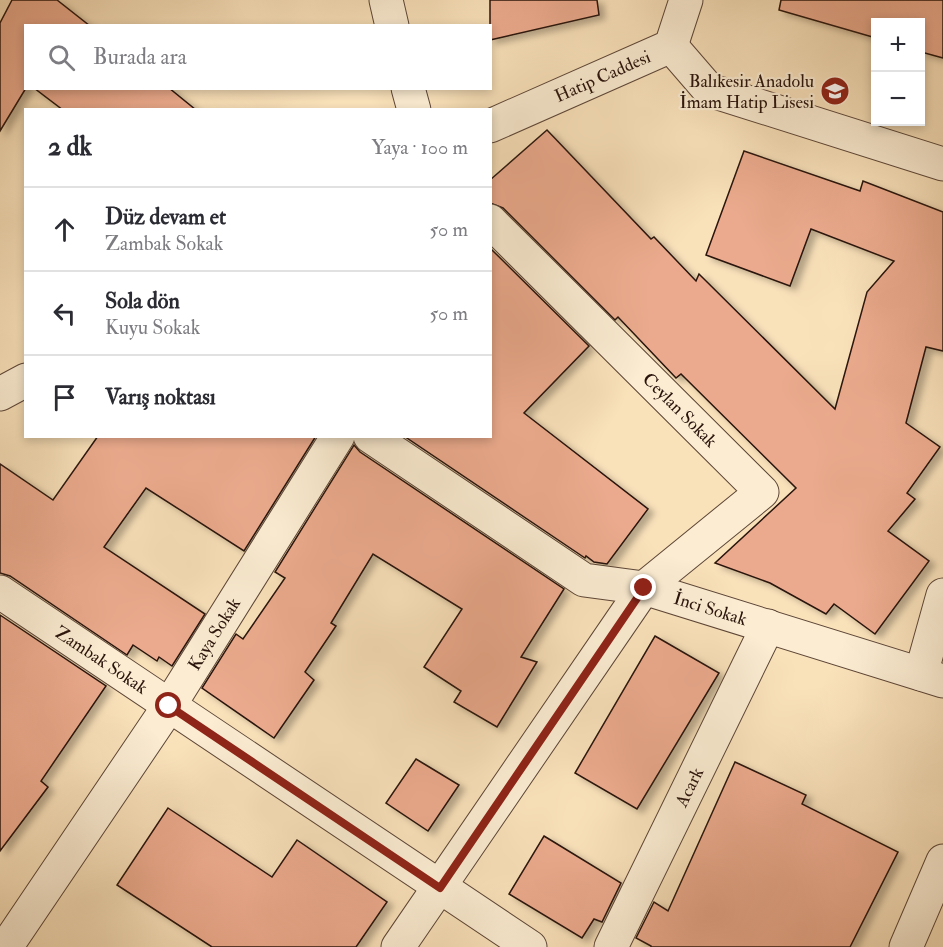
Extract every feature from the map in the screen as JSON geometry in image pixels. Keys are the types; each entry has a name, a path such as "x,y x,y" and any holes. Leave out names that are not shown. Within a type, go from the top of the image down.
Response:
{"street":[{"path":"386,0 392,24"},
{"name":"Hatip Caddesi","path":"492,125 671,46 686,0"},
{"path":"671,46 709,90 943,164"},
{"path":"409,90 413,108"},
{"name":"Ceylan Sokak","path":"492,223 762,492 644,588"},
{"path":"0,394 24,381"},
{"name":"Kaya Sokak","path":"6,947 169,706 337,438"},
{"name":"İnci Sokak","path":"373,438 584,580 644,588 932,678"},
{"path":"398,947 644,588"},
{"name":"Zambak Sokak","path":"0,592 530,947"},
{"path":"932,678 943,595"},
{"name":"Acark","path":"611,947 768,626"},
{"path":"906,947 943,861"}],"building":[{"path":"12,0 57,0 87,24 24,24 25,90 0,131 0,23"},
{"path":"490,0 597,0 599,15 492,40 492,24 490,24"},
{"path":"781,0 943,0 943,58 925,53 925,18 871,18 871,37 779,10"},
{"path":"37,90 171,90 194,108 60,108"},
{"path":"547,130 651,239 654,237 696,281 699,274 835,409 867,292 894,261 811,229 790,286 706,255 744,151 860,191 863,181 943,212 943,351 926,347 906,423 940,447 907,493 915,499 888,531 929,561 875,634 834,604 826,614 770,583 715,563 796,488 681,374 676,378 618,317 615,320 503,208 492,204 492,178"},
{"path":"492,250 589,346 524,413 648,509 607,564 594,562 586,556 585,558 407,438 492,438"},
{"path":"97,438 315,438 244,551 146,488 104,547 205,614 172,666 159,657 157,661 133,645 127,655 10,576 0,573 0,464 53,500"},
{"path":"354,445 360,452 564,589 521,657 537,662 497,727 454,702 461,691 424,667 462,609 373,554 331,623 336,626 305,672 314,680 274,738 202,688 236,634 243,639 285,578 275,572"},
{"path":"0,615 106,686 41,781 48,787 0,851"},
{"path":"655,636 719,673 637,809 575,773"},
{"path":"416,759 459,785 428,831 386,803"},
{"path":"735,762 806,795 802,804 898,852 850,947 651,947 636,938 654,902 668,911"},
{"path":"168,808 272,877 297,840 387,902 356,947 212,947 117,885"},
{"path":"544,836 621,883 602,922 594,919 582,938 509,894"}],"place":[{"name":"Balıkesir Anadolu İmam Hatip Lisesi","path":"835,91"}],"route":[{"path":"169,706 440,888 644,588"}]}
